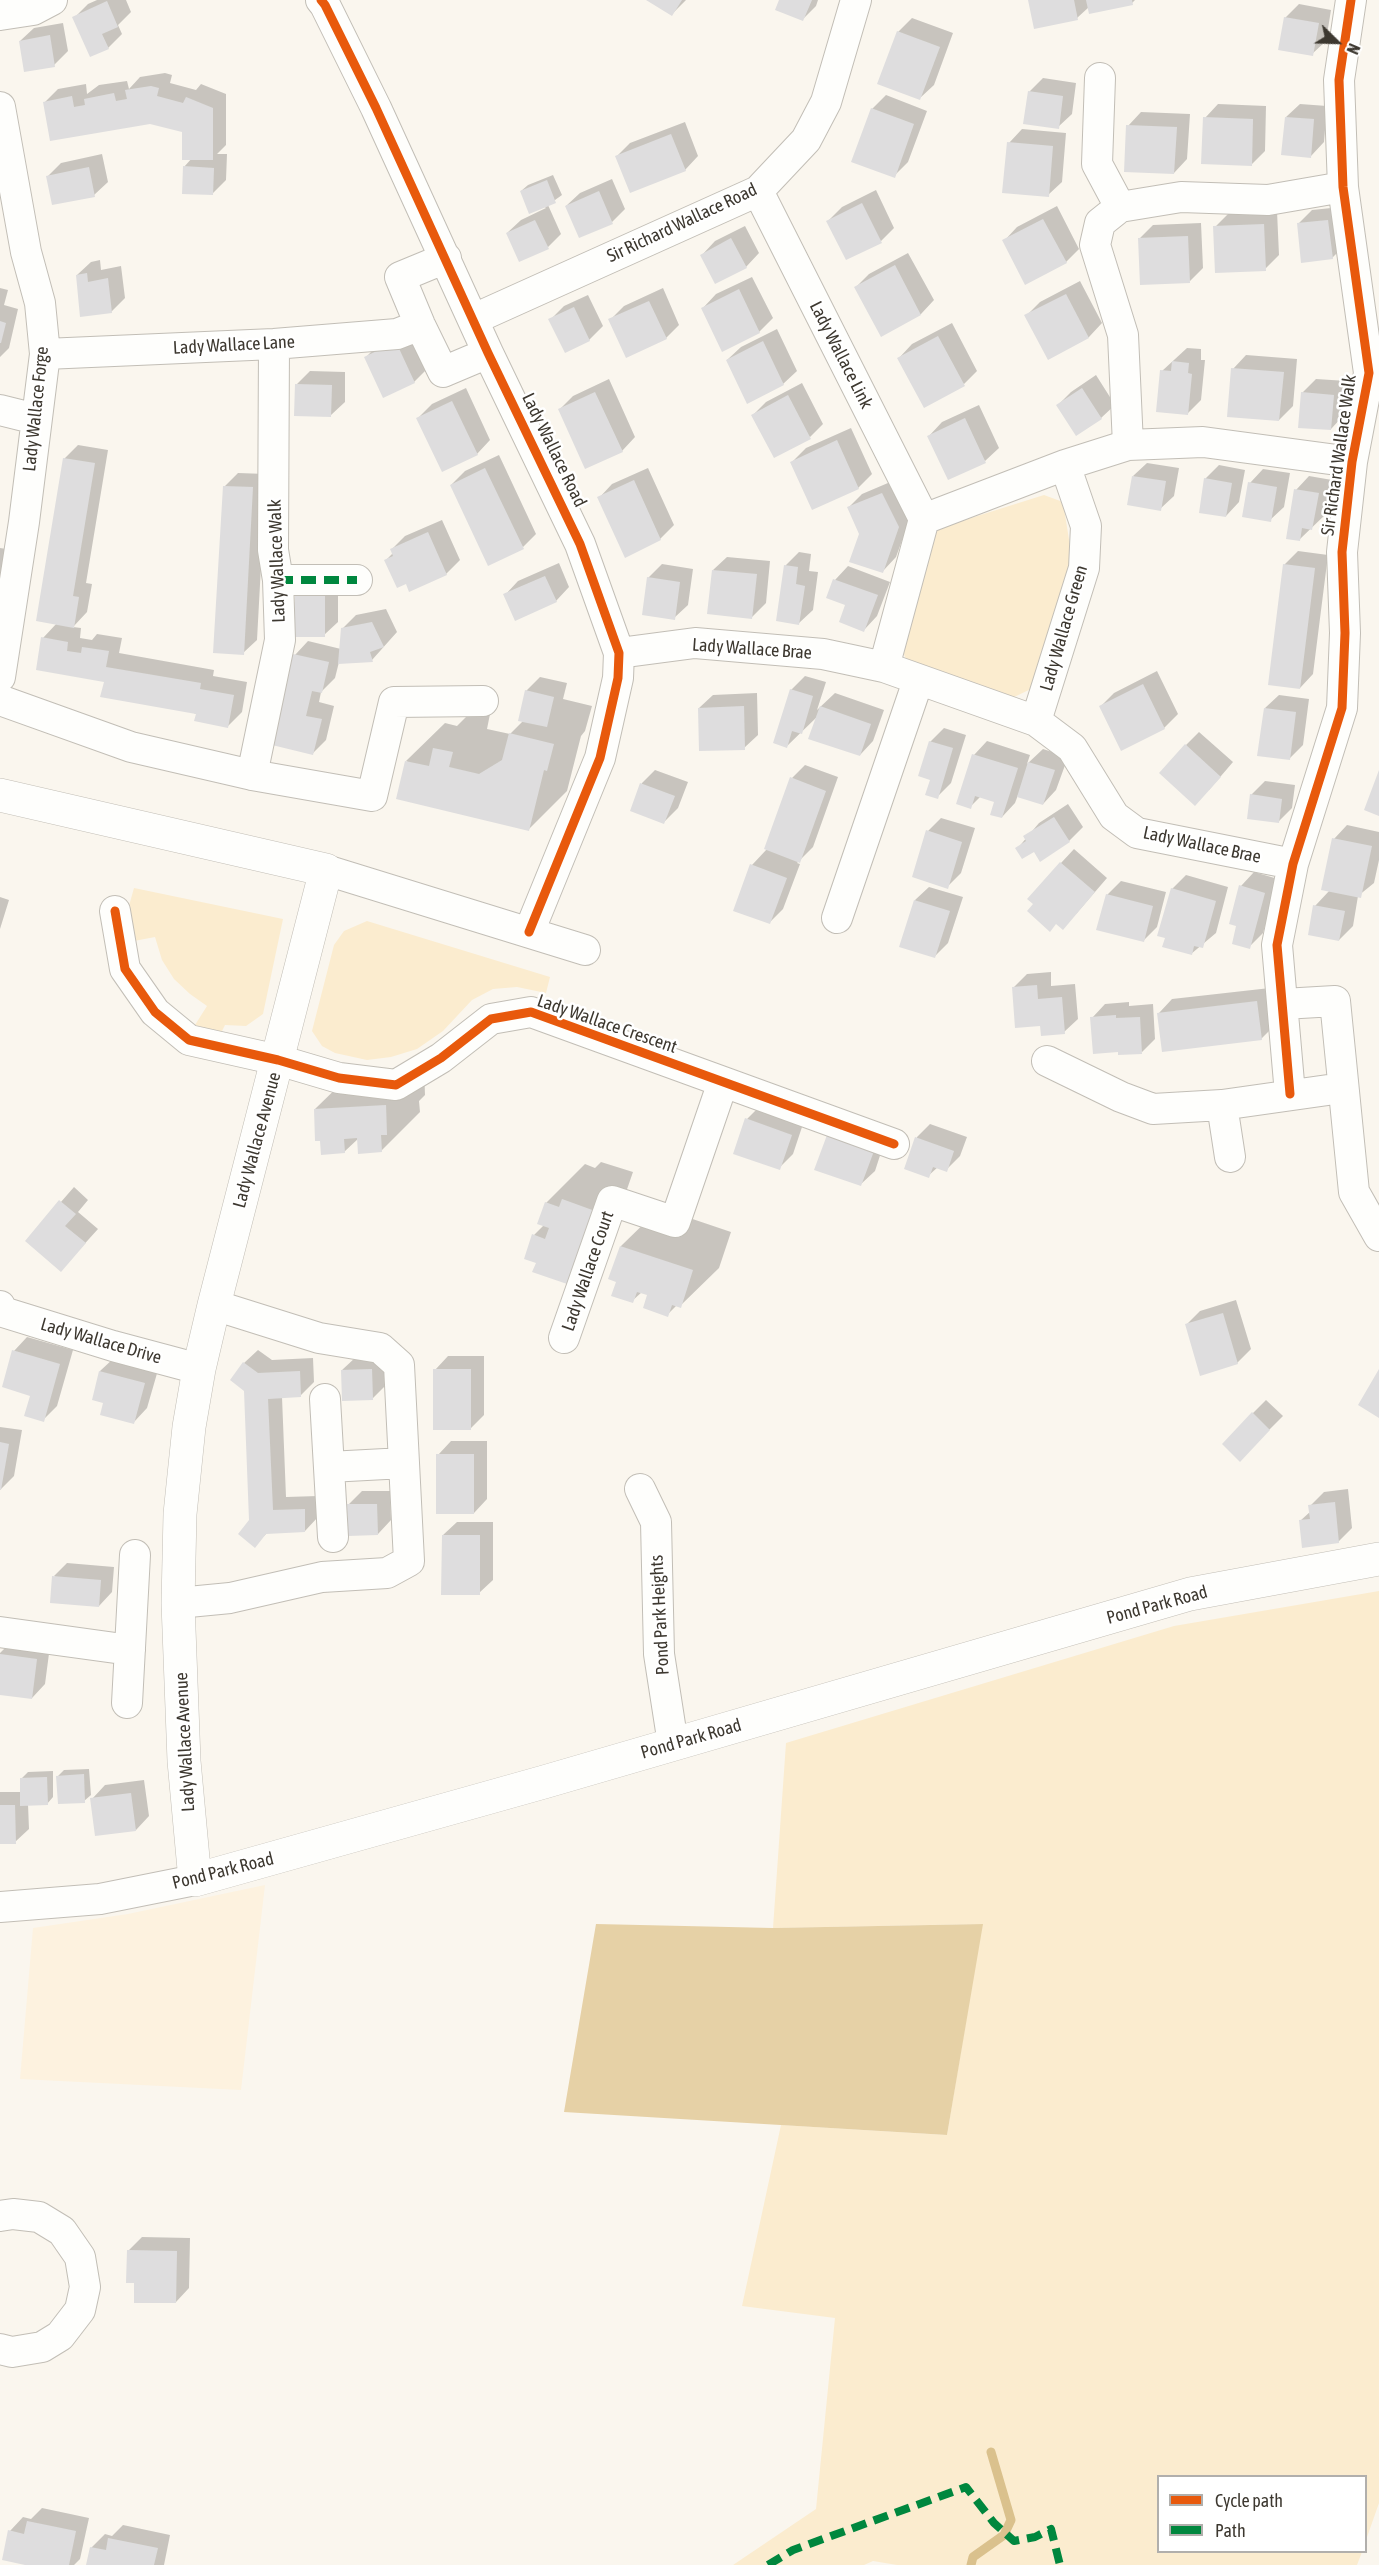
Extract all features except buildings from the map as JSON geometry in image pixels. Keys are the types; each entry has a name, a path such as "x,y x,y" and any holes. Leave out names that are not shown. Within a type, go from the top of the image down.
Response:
{"main road":[{"path":"0,795 326,870"},
{"name":"Lady Wallace Avenue","path":"195,1880 184,1761 177,1603 180,1514 189,1427 199,1369 214,1305 326,870"},
{"name":"Pond Park Road","path":"195,1880 1190,1594 1379,1559"}],"street":[{"path":"0,15 33,10 52,0"},
{"name":"Lady Wallace Road","path":"321,0 326,4 376,108 488,353 580,544 619,653 618,678 600,758 529,932"},
{"name":"Sir Richard Wallace Road","path":"474,319 758,191 806,140 826,102 856,0"},
{"name":"Sir Richard Wallace Walk","path":"1290,1094 1277,945 1293,864 1342,708 1345,633 1342,552 1352,462 1369,373 1343,187 1339,80 1351,0"},
{"path":"1100,78 1097,164 1120,207"},
{"name":"Lady Wallace Forge","path":"0,107 26,252 40,303 45,354 24,522 0,677"},
{"path":"1128,445 1123,335 1095,245 1100,223 1120,207 1181,197 1268,200 1343,187"},
{"name":"Lady Wallace Link","path":"758,191 924,519"},
{"path":"446,258 400,277 420,325 443,372 488,353"},
{"name":"Lady Wallace Lane","path":"45,354 274,344 398,334 420,325"},
{"name":"Lady Wallace Walk","path":"252,775 280,640 278,580 273,550 274,344"},
{"path":"0,410 36,419"},
{"path":"884,667 924,519 1065,465 1128,445 1203,442 1352,462"},
{"name":"Lady Wallace Green","path":"1036,721 1084,568 1086,526 1065,465"},
{"path":"278,580 357,580"},
{"name":"Lady Wallace Brae","path":"619,653 695,643 823,654 884,667 918,681 1036,721 1072,748 1114,816 1137,833 1293,864"},
{"path":"837,918 918,681"},
{"path":"0,700 131,747 252,775 372,796 394,702 483,702"},
{"path":"326,870 585,950"},
{"name":"Lady Wallace Crescent","path":"115,911 125,969 155,1012 189,1040 278,1060 339,1078 396,1085 441,1058 491,1018 531,1012 894,1144"},
{"path":"1283,1004 1335,1001 1354,1192 1379,1236"},
{"path":"1047,1061 1121,1097 1153,1109 1222,1105 1342,1088"},
{"name":"Lady Wallace Court","path":"564,1338 612,1201 675,1222 723,1082"},
{"path":"1222,1105 1230,1157"},
{"path":"177,1603 230,1598 322,1577 387,1574 409,1561 399,1365 380,1348 319,1338 214,1305"},
{"name":"Lady Wallace Drive","path":"1,1311 113,1346 199,1369"},
{"path":"325,1399 333,1536"},
{"path":"329,1467 404,1463"},
{"name":"Pond Park Heights","path":"640,1489 656,1522 658,1654 673,1744"},
{"path":"127,1703 135,1555"},
{"path":"0,1632 130,1650"},
{"name":"Pond Park Road","path":"0,1907 100,1899 195,1880"},
{"path":"0,2216 13,2214 39,2217 62,2231 80,2257 85,2287 80,2310 60,2336 42,2347 12,2352 0,2349"}],"shaded area":[{"path":"1044,495 1063,502 1071,552 1068,581 1033,688 1010,699 910,670 899,641 936,529"},
{"path":"134,888 283,919 263,1014 246,1026 225,1025 221,1033 195,1025 207,1006 174,979 162,960 155,937 134,941 127,913"},
{"path":"367,921 550,977 546,993 517,987 493,989 472,1000 443,1031 417,1049 391,1057 367,1060 335,1053 322,1046 312,1031 334,945 344,931"},
{"path":"1379,1591 1379,2503 1367,2537 1367,2475 1157,2475 1157,2553 1362,2553 1357,2565 897,2565 873,2561 864,2565 733,2565 816,2509 835,2318 742,2306 781,2125 947,2135 982,1924 773,1928 786,1743 1174,1626"},
{"path":"265,1885 241,2090 20,2079 33,1928 128,1914"},
{"path":"596,1924 773,1928 983,1924 947,2135 564,2112"}],"waterway":[{"path":"971,2565 973,2557 1004,2535 1011,2520 991,2452"}],"marked path":[{"path":"278,580 357,580"},
{"path":"768,2565 793,2550 966,2487 994,2523 1014,2541 1035,2537 1051,2529 1060,2565"}],"cycle path":[{"path":"321,0 376,108 488,353 580,544 619,653 618,678 600,758 529,932"},
{"path":"1290,1094 1277,945 1293,864 1342,708 1345,633 1342,552 1352,462 1369,373 1343,187 1339,80 1351,0"},
{"path":"115,911 125,969 155,1012 189,1040 278,1060 339,1078 396,1085 441,1058 491,1019 531,1012 894,1144"}]}
